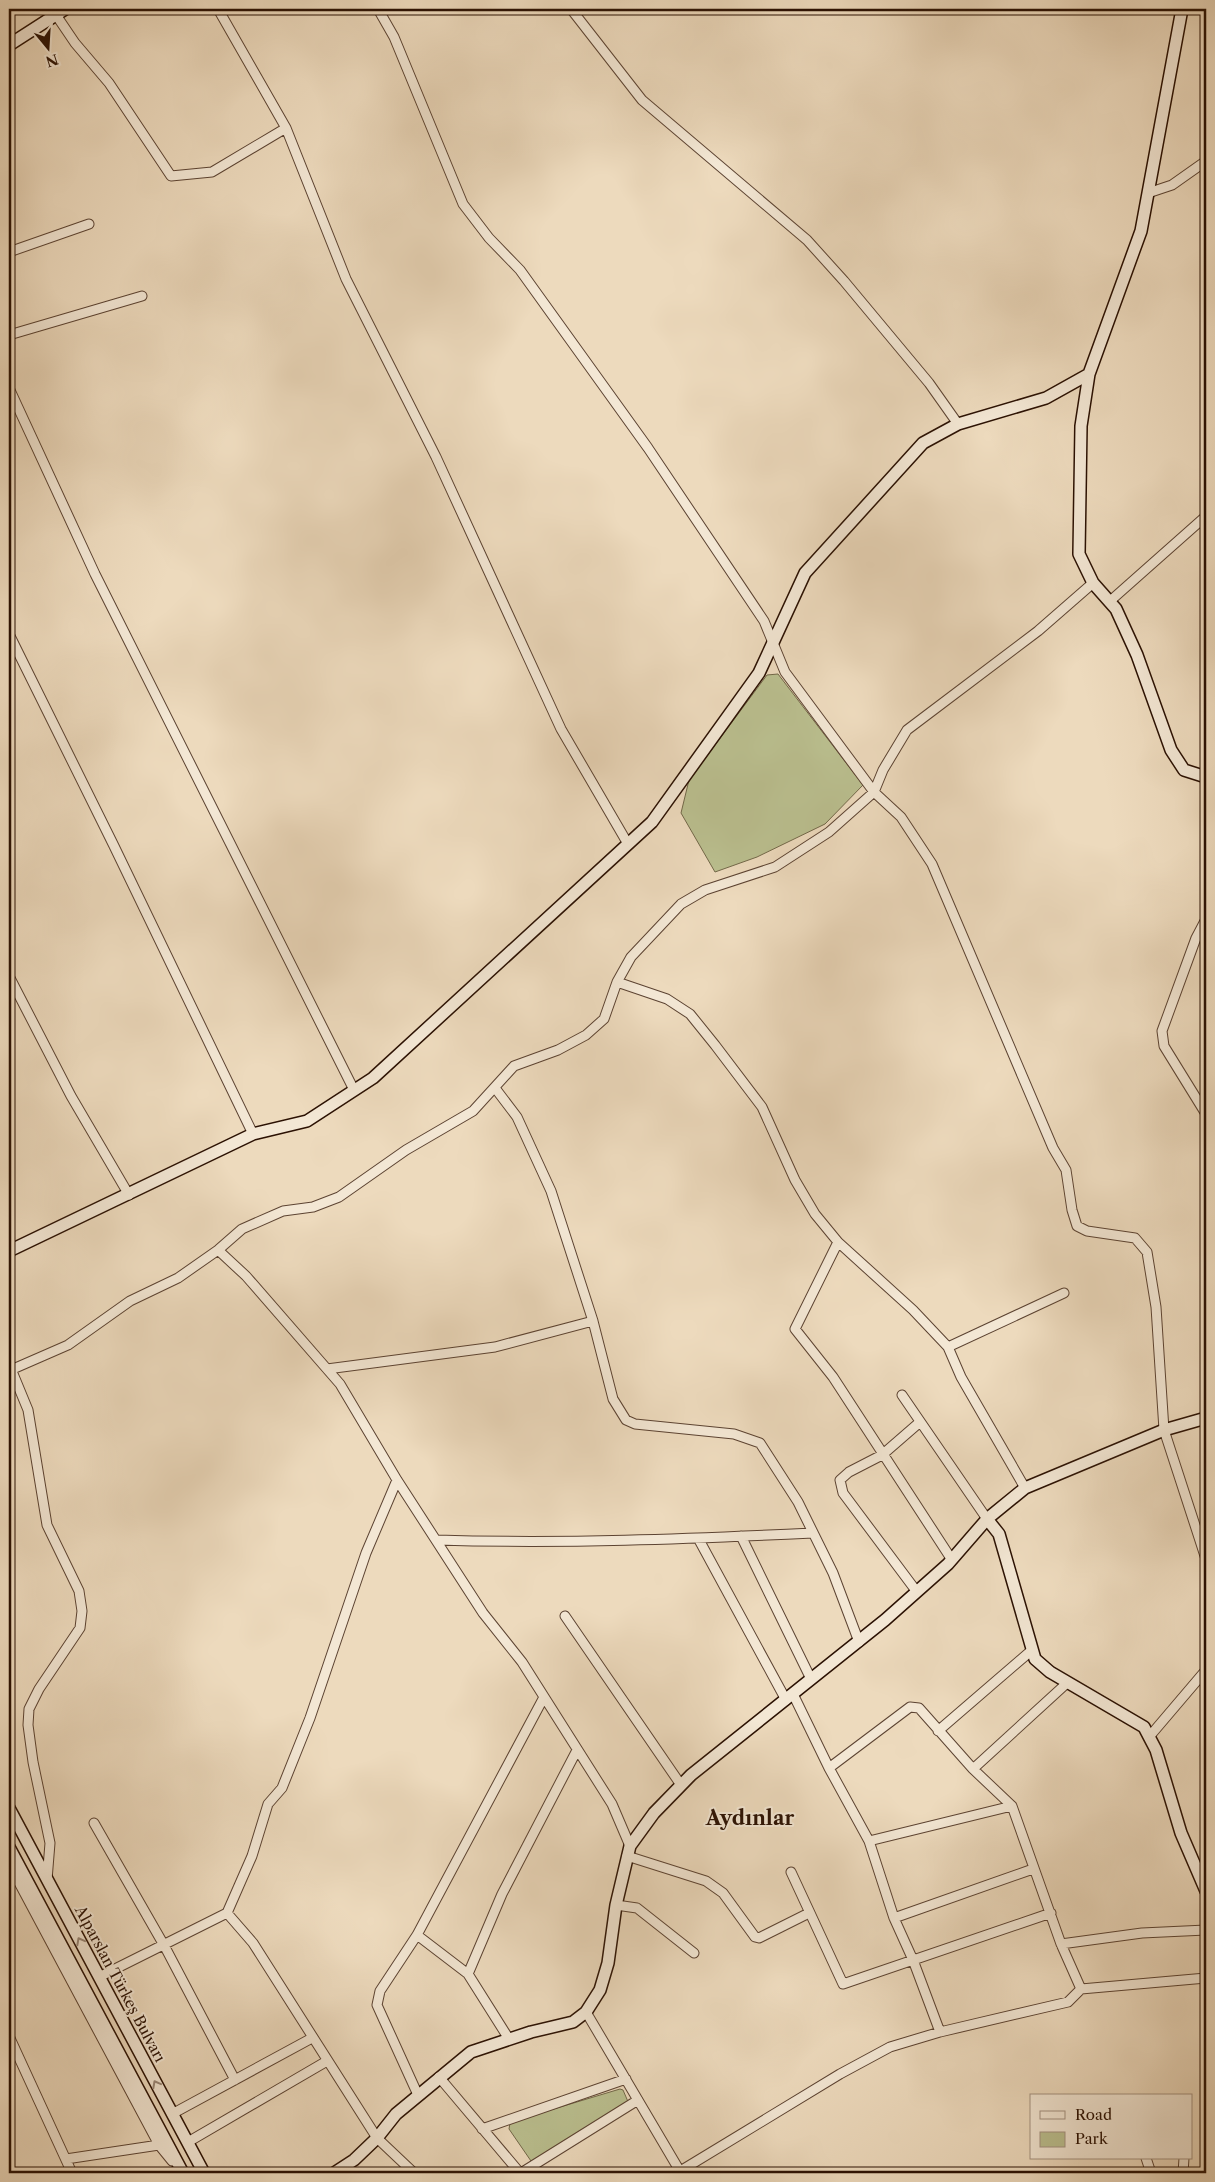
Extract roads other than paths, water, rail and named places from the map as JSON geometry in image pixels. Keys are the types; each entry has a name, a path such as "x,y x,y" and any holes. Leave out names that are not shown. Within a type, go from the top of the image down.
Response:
{"street":[{"path":"218,9 286,128 346,280 436,457 561,729 628,844"},
{"path":"378,9 394,37 463,204 489,238 520,270 648,448 764,621 785,672 874,792 901,817 932,864 1053,1148 1066,1170 1072,1210 1077,1226 1087,1231 1135,1238 1147,1252 1156,1307 1164,1430 1206,1559"},
{"path":"571,9 642,100 807,240 844,281 929,383 958,424"},
{"path":"1182,9 1141,231 1088,374 1081,426 1079,554 1093,582 1116,610 1137,655 1171,750 1184,770 1206,777"},
{"path":"9,45 57,11 75,43 109,83 171,176 212,172 286,128"},
{"path":"1148,193 1172,185 1206,161"},
{"path":"9,252 89,224"},
{"path":"9,335 142,296"},
{"path":"9,1251 253,1134 307,1121 373,1078 652,822 759,673 805,573 923,443 958,424 1046,398 1088,374"},
{"path":"9,388 95,574 354,1090"},
{"path":"1109,602 1206,516"},
{"path":"47,1880 50,1843 33,1762 28,1725 29,1710 39,1689 80,1628 82,1611 79,1590 47,1525 28,1410 11,1366 68,1345 130,1301 178,1278 218,1250 242,1228 283,1211 313,1207 339,1197 406,1150 473,1111 514,1066 558,1050 586,1035 604,1019 617,982 631,957 681,904 706,890 776,867 829,832 874,792 883,770 907,730 1038,631 1093,582"},
{"path":"9,634 253,1134"},
{"path":"1206,918 1196,938 1162,1031 1164,1046 1206,1114"},
{"path":"9,976 70,1096 129,1195"},
{"path":"617,982 667,999 690,1014 762,1107 795,1180 815,1214 838,1242 913,1310 948,1347 961,1377 1025,1488"},
{"path":"495,1088 517,1117 551,1191 593,1321 613,1399 626,1420 635,1424 734,1434 760,1443 798,1502 834,1573 859,1642"},
{"path":"838,1242 795,1329 833,1377 952,1560"},
{"path":"218,1250 246,1276 340,1384 397,1480 483,1613 522,1662 612,1804 628,1851"},
{"path":"948,1347 1064,1293"},
{"path":"327,1369 495,1347 593,1321"},
{"path":"902,1395 999,1534 1035,1659 1050,1672 1144,1727 1156,1750 1181,1833 1206,1890"},
{"path":"334,2173 354,2160 377,2138 396,2114 438,2077 471,2052 509,2039 573,2022 586,2012 600,1990 608,1963 616,1905 628,1851 654,1813 681,1785 859,1642 917,1592 952,1560 987,1519 1025,1488 1058,1476 1164,1430 1206,1418"},
{"path":"917,1592 843,1493 840,1480 849,1472 882,1455 920,1422"},
{"path":"99,1978 165,1947 189,1932 227,1913 252,1856 268,1804 282,1788 310,1718 366,1553 397,1480"},
{"path":"437,1540 512,1542 698,1538 813,1533"},
{"path":"741,1536 811,1679"},
{"path":"698,1538 869,1841 894,1918 913,1960 940,2032"},
{"path":"565,1616 681,1785"},
{"path":"938,1731 1032,1650"},
{"path":"1149,1737 1206,1670"},
{"path":"973,1769 1068,1683"},
{"path":"418,2095 377,2005 380,1991 417,1934 544,1698"},
{"path":"829,1768 910,1707 919,1708 973,1769 1012,1806 1061,1944 1081,1989"},
{"path":"468,1974 502,1894 577,1750"},
{"path":"869,1841 1012,1806"},
{"name":"Alparslan Türkeş Bulvarı","path":"9,1808 204,2173"},
{"path":"94,1823 165,1947 235,2080"},
{"path":"9,1847 183,2173"},
{"path":"628,1851 706,1881 724,1894 755,1937 760,1938 809,1913"},
{"path":"9,1864 159,2145 183,2173"},
{"path":"894,1918 1033,1869"},
{"path":"791,1872 843,1984 1051,1914"},
{"path":"616,1905 637,1908 694,1953"},
{"path":"227,1913 253,1943 377,2138 414,2173"},
{"path":"1061,1944 1142,1932 1206,1930"},
{"path":"417,1934 468,1974 509,2039"},
{"path":"586,2012 680,2173 840,2074 890,2047 940,2032 1068,2002 1081,1989 1206,1978"},
{"path":"9,2036 72,2173"},
{"path":"172,2114 312,2038"},
{"path":"188,2142 327,2061"},
{"path":"438,2077 520,2173 638,2100"},
{"path":"482,2129 626,2079"},
{"path":"66,2159 159,2145"},
{"path":"1147,2160 1151,2173"},
{"path":"1184,2160 1184,2173"}],"district":[{"name":"Aydınlar","path":"750,1818"}]}
